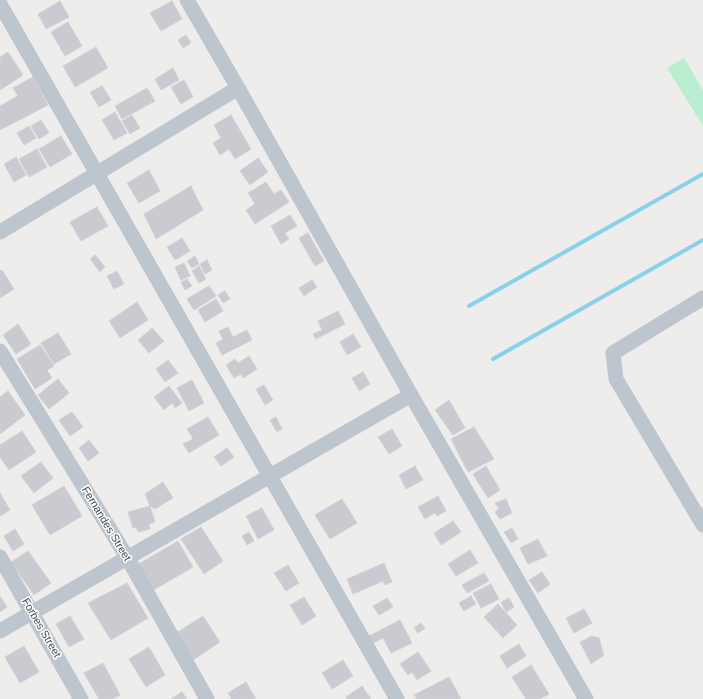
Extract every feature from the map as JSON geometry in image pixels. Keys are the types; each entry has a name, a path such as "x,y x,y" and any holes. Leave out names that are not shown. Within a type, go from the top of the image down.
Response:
{"street":[{"path":"186,0 238,88 411,395 586,699"},
{"path":"0,4 397,699"},
{"path":"0,232 238,88"},
{"path":"703,298 613,353 616,379 703,525"},
{"name":"Fernandes Street","path":"0,351 127,558 207,699"},
{"path":"0,631 411,395"},
{"name":"Forbes Street","path":"0,558 33,612 81,699"}],"green space":[{"path":"684,58 703,90 703,126 667,68"}],"building":[{"path":"60,1 69,17 46,29 38,14"},
{"path":"172,1 182,19 161,31 150,13"},
{"path":"68,22 82,46 65,56 51,32"},
{"path":"186,35 191,43 183,48 178,40"},
{"path":"96,47 108,68 75,87 63,66"},
{"path":"8,52 23,75 0,90 0,57"},
{"path":"173,68 179,80 161,90 155,79"},
{"path":"33,77 48,105 0,130 0,106 18,96 13,88"},
{"path":"184,80 193,97 181,104 171,87"},
{"path":"102,86 111,100 99,107 90,92"},
{"path":"147,88 155,101 122,119 115,106"},
{"path":"115,112 127,133 114,140 102,120"},
{"path":"132,115 140,128 130,134 122,121"},
{"path":"231,115 251,149 235,159 229,149 220,155 213,143 221,138 214,125"},
{"path":"41,120 49,133 39,139 31,126"},
{"path":"29,126 36,138 24,145 17,133"},
{"path":"61,136 72,154 50,167 39,149"},
{"path":"37,149 47,167 29,177 19,159"},
{"path":"16,157 26,175 14,182 4,164"},
{"path":"258,158 268,172 250,185 240,171"},
{"path":"149,170 160,191 139,203 127,183"},
{"path":"266,182 274,194 281,190 289,202 255,224 246,210 255,204 248,193"},
{"path":"191,186 203,210 156,239 144,214"},
{"path":"97,207 108,226 81,241 70,222"},
{"path":"290,215 297,226 285,233 289,239 281,244 271,226"},
{"path":"308,233 324,261 315,266 299,238"},
{"path":"182,238 190,251 175,260 167,247"},
{"path":"95,255 105,267 100,272 90,259"},
{"path":"195,256 199,264 192,268 187,261"},
{"path":"207,260 212,270 205,274 200,264"},
{"path":"184,263 190,276 181,280 175,267"},
{"path":"199,266 206,279 199,283 192,271"},
{"path":"2,270 14,289 0,298 0,271"},
{"path":"117,271 124,284 114,289 107,276"},
{"path":"187,279 192,286 185,290 181,282"},
{"path":"312,280 317,287 304,296 299,288"},
{"path":"209,286 216,296 194,310 187,299"},
{"path":"225,291 230,299 223,303 218,295"},
{"path":"216,299 223,311 205,322 198,310"},
{"path":"137,302 148,320 120,338 109,321"},
{"path":"338,311 345,324 316,339 313,334 322,330 318,321"},
{"path":"18,324 31,344 16,354 3,335"},
{"path":"228,327 233,337 247,330 252,340 222,355 216,343 223,339 219,331"},
{"path":"152,328 164,341 149,353 138,340"},
{"path":"58,333 71,354 54,364 41,343"},
{"path":"353,334 361,347 347,355 340,342"},
{"path":"40,345 54,366 47,370 52,378 35,389 17,359"},
{"path":"249,356 257,369 243,378 241,374 234,378 226,365 235,359 238,363"},
{"path":"168,360 178,373 165,382 156,369"},
{"path":"363,372 370,384 359,391 352,378"},
{"path":"58,379 69,393 49,409 38,395"},
{"path":"192,380 204,403 189,411 177,388"},
{"path":"264,385 273,400 265,405 256,389"},
{"path":"169,386 182,403 175,408 172,403 164,410 154,397"},
{"path":"8,391 25,415 0,434 0,397"},
{"path":"449,400 465,428 453,435 435,410"},
{"path":"72,412 83,427 70,436 59,420"},
{"path":"208,417 219,435 189,453 183,444 193,439 187,429"},
{"path":"276,417 282,429 277,432 270,420"},
{"path":"474,427 494,459 468,472 451,439"},
{"path":"392,429 402,446 389,454 378,437"},
{"path":"22,431 36,452 9,470 0,457 0,445"},
{"path":"89,440 99,453 88,461 79,448"},
{"path":"227,448 234,457 221,466 214,457"},
{"path":"41,462 53,478 34,493 21,476"},
{"path":"415,466 423,480 406,489 399,475"},
{"path":"486,466 500,490 488,498 473,474"},
{"path":"163,482 173,498 155,509 150,506 145,494"},
{"path":"64,486 82,516 50,535 32,505"},
{"path":"0,493 10,510 0,516"},
{"path":"438,496 446,511 437,516 435,513 425,519 418,507"},
{"path":"342,499 357,523 330,539 315,515"},
{"path":"506,499 512,513 500,519 495,512 499,509 495,503"},
{"path":"150,506 155,522 149,524 150,529 138,532 136,527 133,528 128,512"},
{"path":"262,508 274,530 258,539 246,516"},
{"path":"453,521 461,532 441,545 434,533"},
{"path":"201,527 223,561 204,574 181,539"},
{"path":"512,528 518,539 511,543 504,532"},
{"path":"15,529 24,544 13,551 4,536"},
{"path":"249,532 254,541 247,545 242,536"},
{"path":"538,539 547,556 528,564 520,548"},
{"path":"178,541 193,567 152,591 137,565"},
{"path":"470,550 478,563 456,576 448,564"},
{"path":"28,551 51,583 34,595 11,562"},
{"path":"384,563 392,582 385,585 383,581 353,594 347,579"},
{"path":"288,565 299,583 286,591 274,573"},
{"path":"542,572 550,584 538,593 529,580"},
{"path":"484,573 489,581 467,593 462,585"},
{"path":"127,583 148,618 111,640 88,603"},
{"path":"491,584 499,599 481,608 473,593"},
{"path":"0,596 7,607 0,612"},
{"path":"471,596 476,604 464,611 459,603"},
{"path":"304,597 316,616 302,625 290,605"},
{"path":"387,598 393,607 379,615 373,606"},
{"path":"509,598 514,607 506,612 501,602"},
{"path":"498,604 517,625 503,638 484,617"},
{"path":"584,609 592,623 574,633 566,618"},
{"path":"70,616 84,639 69,647 56,624"},
{"path":"203,616 220,642 193,660 176,633"},
{"path":"400,620 412,643 391,653 383,638 371,644 367,637"},
{"path":"421,623 425,628 418,633 414,628"},
{"path":"592,636 599,638 604,655 591,664 580,642"},
{"path":"519,644 526,656 507,668 500,656"},
{"path":"24,646 39,672 20,683 5,657"},
{"path":"149,647 165,675 146,687 129,659"},
{"path":"418,652 431,671 417,680 412,672 408,675 400,664"},
{"path":"343,660 353,676 332,689 322,673"},
{"path":"103,663 120,695 112,699 99,699 84,673"},
{"path":"531,665 549,694 540,699 526,699 512,677"},
{"path":"449,677 461,699 417,699 414,695"},
{"path":"246,682 256,699 232,699 228,693"},
{"path":"362,686 371,699 347,699 346,697"},
{"path":"182,692 187,699 171,699"}],"waterway":[{"path":"469,306 703,174"},
{"path":"493,359 703,240"}]}
